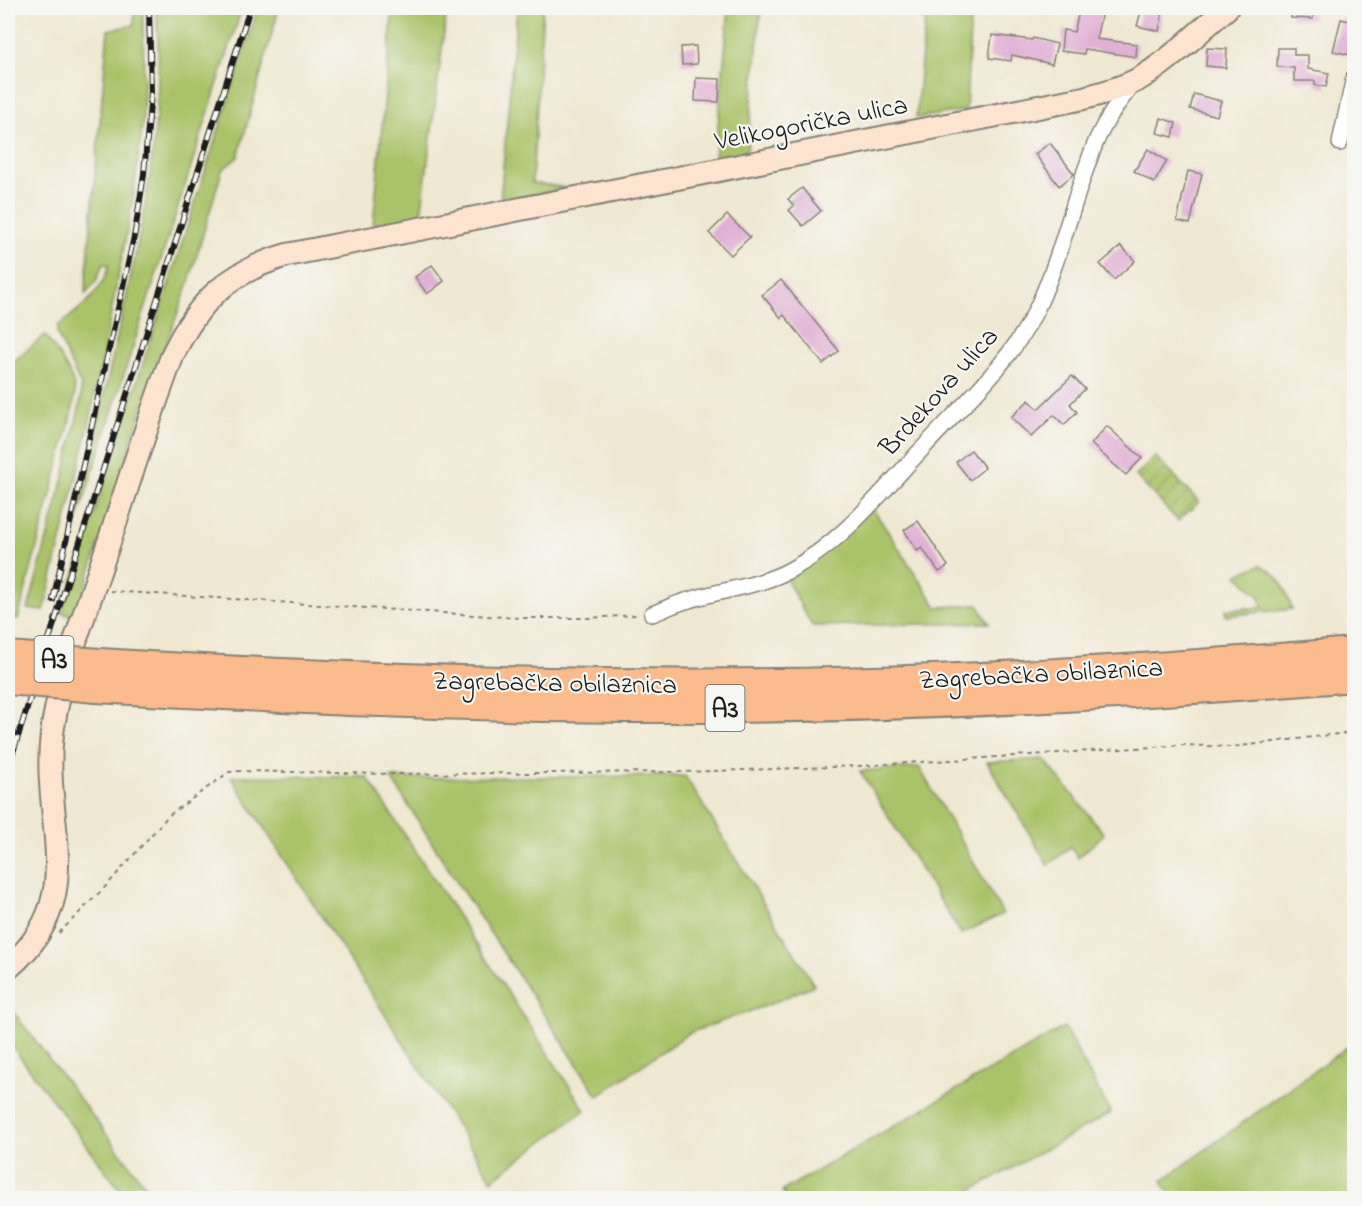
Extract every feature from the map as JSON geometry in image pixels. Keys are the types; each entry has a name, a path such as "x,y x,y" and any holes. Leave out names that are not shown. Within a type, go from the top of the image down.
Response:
{"highway":[{"name":"Zagrebačka obilaznica","path":"9,647 98,675 437,705 778,708 1101,695 1354,677"},
{"name":"Zagrebačka obilaznica","path":"8,680 212,670 436,680 766,683 1100,671 1354,652"}],"street":[{"name":"Velikogorička ulica","path":"8,968 27,949 41,930 53,898 58,864 51,737 55,712 77,636 164,376 194,315 208,299 227,284 264,262 380,236 1084,98 1123,87 1135,81 1160,65 1227,8"},
{"path":"1340,143 1354,77"},
{"name":"Brdekova ulica","path":"652,614 684,601 770,579 809,559 839,536 986,381 1024,333 1037,309 1050,280 1081,182 1099,135 1135,81"}],"path":[{"path":"93,590 519,618 588,618 652,614"},
{"path":"8,612 12,629 9,647"},
{"path":"55,937 101,891 168,816 229,772 509,774 684,772 859,766 1183,744 1232,747 1354,732"}],"green space":[{"path":"134,8 143,8 144,85 143,120 132,206 89,425 44,611 28,609 63,481 81,399 81,386 57,334 58,326 90,300 102,284 109,264 103,264 96,281 85,294 108,30 134,25"},
{"path":"156,8 242,8 73,533 144,212 158,90"},
{"path":"258,8 279,8 238,157 222,170 188,285 140,415 76,617 62,613"},
{"path":"393,8 447,8 421,216 373,225"},
{"path":"517,8 543,8 532,183 569,188 500,202"},
{"path":"729,8 761,8 747,151 715,157"},
{"path":"926,8 971,8 966,110 916,118"},
{"path":"45,335 67,369 74,384 75,395 18,619 13,618 8,606 8,366"},
{"path":"1155,456 1199,502 1178,521 1136,476"},
{"path":"873,509 937,607 978,605 989,623 812,626 786,579"},
{"path":"1260,565 1278,578 1292,609 1226,616 1225,610 1263,607 1260,597 1237,575"},
{"path":"1044,759 1104,834 1078,858 1070,847 1048,865 987,762"},
{"path":"919,767 1003,914 961,934 860,771"},
{"path":"685,776 814,985 770,1004 689,1033 598,1096 391,778"},
{"path":"231,777 367,777 585,1110 492,1180"},
{"path":"8,1005 155,1198 126,1198 8,1041"},
{"path":"1064,1027 1111,1113 958,1198 787,1198 782,1191"},
{"path":"1354,1042 1354,1198 1172,1198 1162,1181"}],"building":[{"path":"1080,8 1103,8 1096,39 1137,44 1136,57 1085,49 1084,54 1061,51 1063,30 1074,32"},
{"path":"1142,8 1163,11 1159,31 1137,26"},
{"path":"1292,8 1313,8 1313,19 1291,18"},
{"path":"1341,19 1354,22 1354,56 1333,51"},
{"path":"992,35 1032,40 1033,38 1057,44 1052,64 1012,55 1011,61 989,58"},
{"path":"696,46 697,64 682,65 681,47"},
{"path":"1207,48 1227,49 1226,68 1206,66"},
{"path":"1278,48 1294,48 1294,55 1308,55 1308,69 1329,73 1326,87 1315,85 1315,81 1294,81 1294,68 1277,67"},
{"path":"696,78 720,79 719,102 695,101"},
{"path":"1194,94 1221,101 1217,116 1190,109"},
{"path":"1161,118 1176,123 1173,137 1157,133"},
{"path":"1050,143 1074,174 1059,186 1035,154"},
{"path":"1148,149 1167,161 1154,183 1134,171"},
{"path":"1188,171 1202,174 1190,224 1177,221"},
{"path":"802,188 821,211 803,226 789,210 794,206 788,199"},
{"path":"727,215 750,237 731,255 709,233"},
{"path":"1121,246 1135,261 1114,280 1100,264"},
{"path":"432,265 444,281 427,294 415,277"},
{"path":"781,280 839,351 823,364 784,315 781,318 762,295"},
{"path":"1072,376 1085,389 1070,404 1077,412 1064,425 1054,415 1031,437 1011,417 1029,400 1038,409"},
{"path":"1107,426 1142,458 1126,475 1091,444"},
{"path":"971,450 985,468 970,480 956,462"},
{"path":"918,521 948,566 939,572 922,548 917,551 904,530"}],"railway":[{"path":"53,600 135,232 144,174 151,93 149,8"},
{"path":"8,768 250,8"}]}
